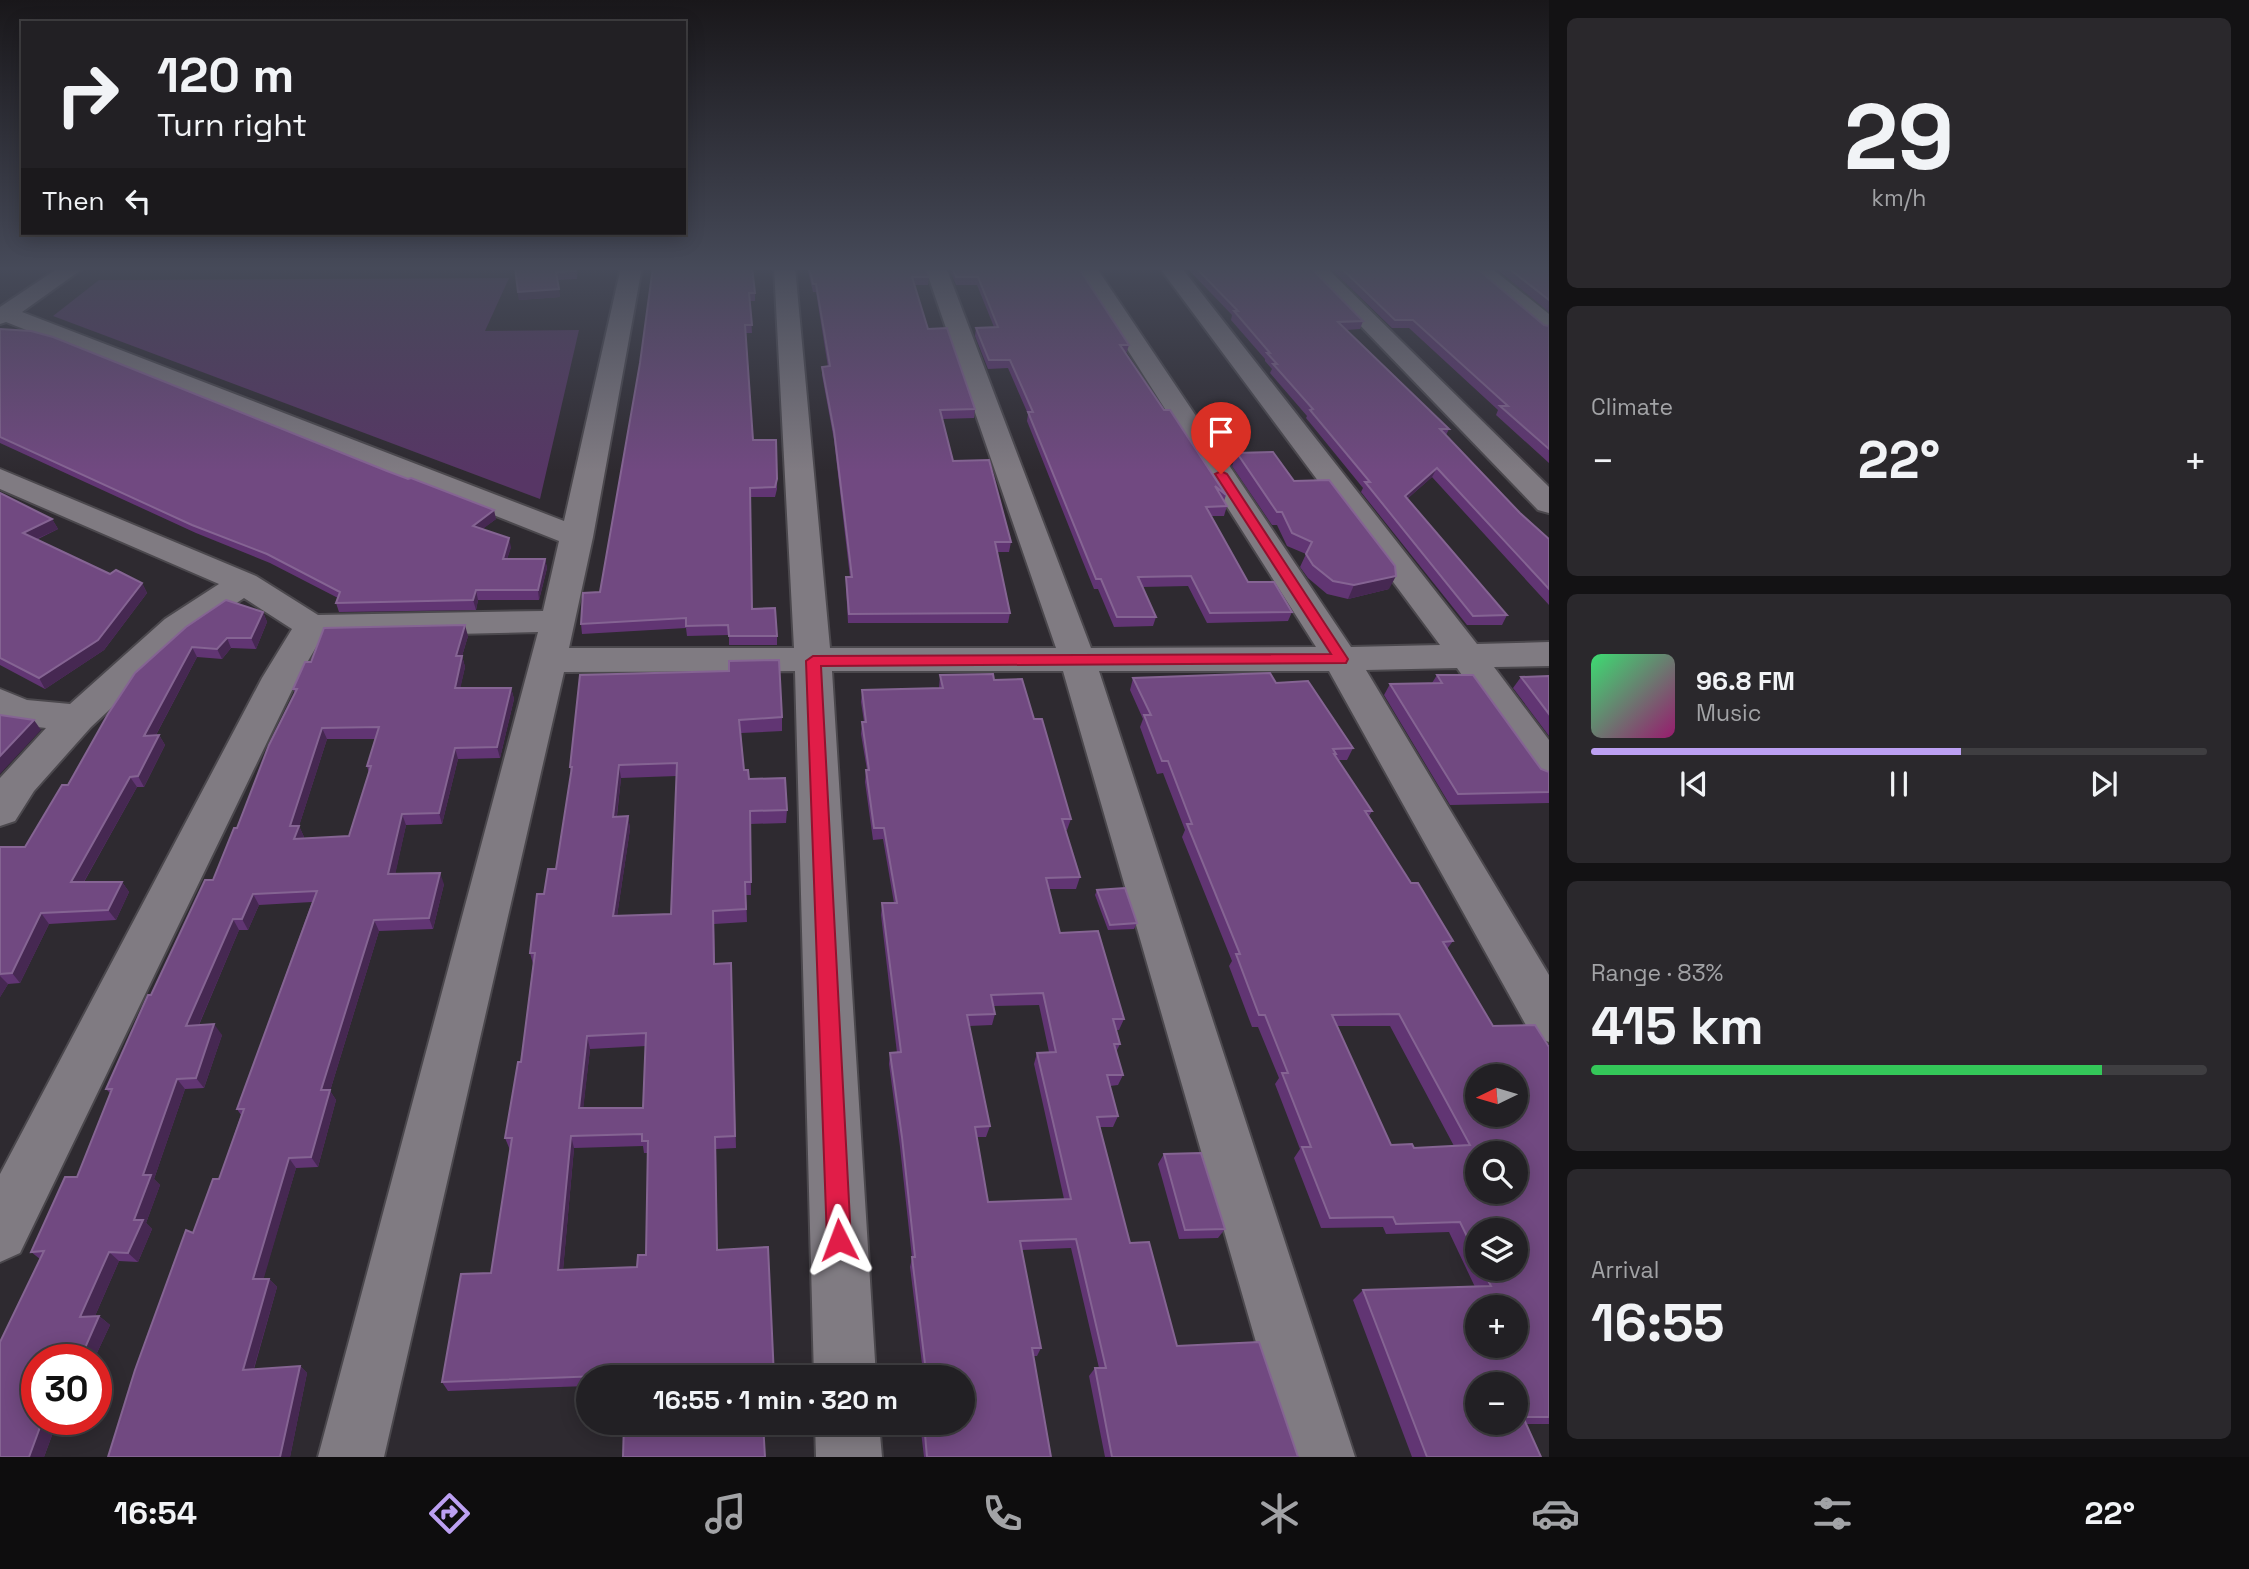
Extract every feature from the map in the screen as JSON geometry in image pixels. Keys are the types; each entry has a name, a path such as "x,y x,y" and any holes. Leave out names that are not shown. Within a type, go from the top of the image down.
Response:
{"street":[{"path":"52,335 578,537"},
{"path":"351,1457 578,537 618,335"},
{"path":"790,335 813,661 844,1365"},
{"path":"961,335 1077,658 1322,1457"},
{"path":"1130,335 1341,659 1549,1020"},
{"path":"1222,335 1466,655 1549,769"},
{"path":"1381,335 1549,504"},
{"path":"0,478 244,583 311,626 553,640 813,661 1341,659 1549,654"},
{"path":"0,810 20,780 78,718 177,627 244,583"},
{"path":"0,1233 280,678 311,626"},
{"path":"0,702 20,712 78,718"},
{"path":"848,1435 849,1457"}],"shaded area":[{"path":"104,335 578,335 540,499"}],"building":[{"path":"0,335 53,337 387,471 494,510 473,526 509,538 503,559 545,559 538,590 476,590 473,600 336,603 340,592 267,554 192,525 0,437"},
{"path":"644,335 746,335 753,440 776,440 777,479 775,487 750,488 752,609 775,608 777,636 729,636 728,625 686,626 686,618 581,624 583,593 600,592"},
{"path":"825,335 949,335 975,409 940,410 953,461 989,460 1011,542 995,542 1010,613 849,614 846,577 852,577 834,431 822,367 830,366"},
{"path":"979,335 1122,335 1129,345 1120,345 1164,410 1170,410 1226,495 1215,486 1227,506 1206,507 1248,582 1274,582 1292,612 1210,613 1191,576 1138,577 1156,617 1117,617 1101,579 1096,579 1028,412 1033,412 1010,360 989,360"},
{"path":"1255,335 1351,335 1449,429 1440,429 1520,513 1549,539 1549,589 1437,468 1405,496 1507,615 1473,616 1365,482 1370,482 1310,410 1313,409 1273,364 1277,364 1267,353 1270,353"},
{"path":"1430,335 1549,335 1549,449 1500,406 1508,406"},
{"path":"1273,452 1294,481 1329,480 1395,566 1396,576 1354,585 1333,581 1313,565 1306,554 1312,542 1292,533 1282,512 1277,512 1237,453"},
{"path":"0,493 52,519 23,533 110,574 116,570 142,583 98,640 39,678 0,658"},
{"path":"226,600 263,612 251,638 227,638 217,649 192,647 144,736 159,735 138,776 130,777 71,882 122,882 108,910 41,913 12,973 0,974 0,847 25,847 62,785 68,785 108,714 135,673 186,627"},
{"path":"465,625 456,656 462,656 455,688 511,688 497,747 455,748 439,813 402,814 388,874 440,873 429,918 374,920 321,1090 330,1090 311,1157 289,1158 253,1279 269,1279 243,1370 300,1366 280,1457 108,1457 135,1370 186,1230 193,1233 213,1179 219,1179 244,1109 237,1109 317,891 253,894 242,919 233,919 186,1026 214,1024 196,1078 177,1079 143,1175 151,1175 134,1220 143,1220 128,1253 109,1252 80,1317 99,1316 87,1344 21,1344 21,1435 37,1435 29,1457 0,1457 0,1342 44,1251 31,1252 65,1177 77,1177 112,1089 106,1089 148,995 151,995 205,880 213,880 234,828 237,828 269,745 297,689 293,689 305,662 311,662 324,628","holes":["379,727 367,766 371,766 349,836 294,839 299,826 290,826 322,728"]},
{"path":"779,660 782,717 739,720 744,770 748,770 749,779 785,778 787,810 750,811 751,882 745,882 746,909 713,911 714,964 731,963 735,1136 715,1137 717,1250 768,1247 773,1365 576,1365 576,1377 442,1382 461,1274 491,1273 512,1138 505,1138 518,1062 521,1062 535,953 530,953 537,894 544,894 548,869 556,869 572,767 580,675 729,671 729,661","holes":["677,763 671,914 613,916 628,816 613,817 619,765","646,1033 643,1108 579,1108 587,1036","642,1134 642,1141 648,1141 646,1255 638,1255 637,1267 558,1270 571,1136"]},
{"path":"1270,673 1276,683 1308,681 1353,748 1333,749 1334,754 1372,811 1365,811 1411,883 1418,883 1453,941 1443,942 1493,1026 1535,1025 1549,1047 1549,1417 1528,1417 1528,1372 1465,1372 1465,1435 1528,1435 1528,1428 1541,1457 1427,1457 1363,1290 1491,1286 1488,1281 1528,1281 1528,1218 1465,1218 1465,1232 1460,1222 1396,1224 1393,1217 1330,1218 1302,1147 1311,1147 1282,1073 1288,1073 1265,1015 1259,1015 1236,954 1240,954 1187,824 1192,824 1168,761 1162,761 1144,715 1151,715 1133,678","holes":["1399,1014 1468,1141 1528,1141 1528,1204 1465,1204 1465,1145 1414,1148 1412,1144 1391,1145 1332,1015"]},
{"path":"993,674 994,680 1022,679 1034,719 1042,719 1071,819 1062,819 1080,877 1046,878 1060,933 1098,931 1124,1019 1113,1019 1120,1044 1114,1044 1123,1075 1107,1075 1118,1116 1097,1117 1130,1243 1149,1242 1177,1346 1259,1342 1298,1457 1112,1457 1095,1368 1106,1368 1076,1239 1020,1241 1041,1348 1032,1348 1051,1457 927,1457 925,1435 975,1435 975,1365 925,1365 912,1257 915,1257 902,1137 890,1053 901,1052 882,903 897,903 884,828 874,828 866,770 869,770 862,722 866,722 862,690 943,688 940,675","holes":["1043,993 1056,1052 1037,1053 1071,1199 988,1202 975,1127 990,1126 967,1015 995,1014 991,995"]},
{"path":"1437,675 1473,675 1541,769 1549,772 1549,792 1458,794 1390,684 1442,683"},
{"path":"1549,676 1549,714 1521,677"},
{"path":"0,715 34,720 0,756"},
{"path":"1125,888 1137,923 1110,925 1097,890"},
{"path":"1201,1153 1225,1229 1185,1230 1164,1154"},
{"path":"624,1435 764,1435 765,1457 623,1457"}],"route":[{"path":"839,1240 813,661 1341,659 1221,474"}]}
